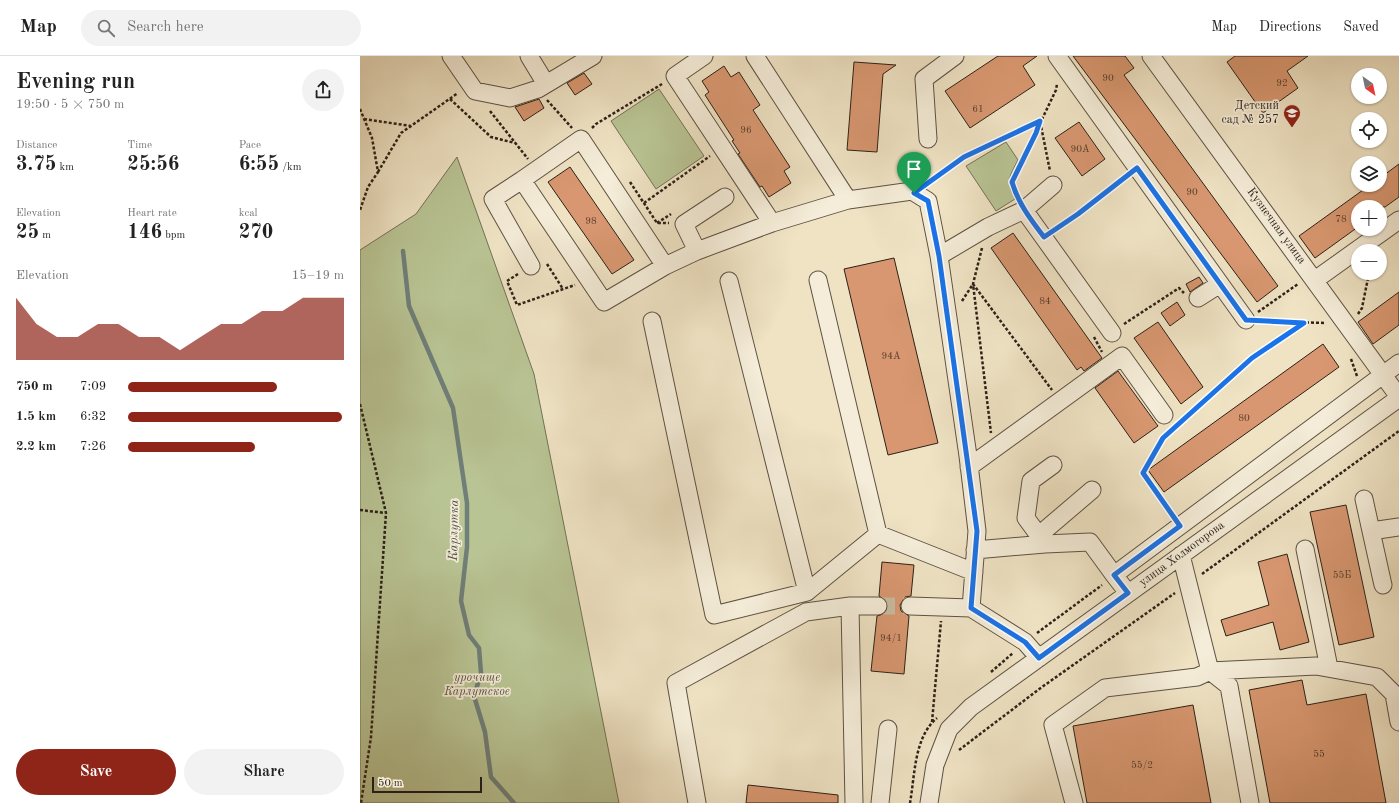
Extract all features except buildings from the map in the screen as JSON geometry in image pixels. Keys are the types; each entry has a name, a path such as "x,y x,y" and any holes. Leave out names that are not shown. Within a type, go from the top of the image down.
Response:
{"street":[{"path":"451,56 473,88 510,98 542,87 593,56"},
{"path":"529,56 542,87"},
{"path":"704,56 674,76 772,223"},
{"path":"755,56 848,200"},
{"path":"928,139 924,79 955,56"},
{"name":"Кузнечная улица","path":"1151,56 1350,328 1399,398"},
{"path":"1059,59 1246,320"},
{"path":"531,266 493,198 581,139 665,266"},
{"path":"522,180 604,302 665,266 697,251 772,223 848,200 912,191 928,201 939,256 970,467 977,531 971,608"},
{"path":"939,256 988,226 1024,210 1053,185"},
{"path":"697,251 684,224 726,197"},
{"path":"1024,210 1109,328"},
{"path":"1315,280 1399,220"},
{"path":"818,280 878,534"},
{"path":"730,281 807,592"},
{"path":"1198,298 1220,284"},
{"path":"652,321 714,615 807,592 878,534"},
{"path":"970,467 1122,356 1164,415"},
{"path":"1114,575 1399,363"},
{"name":"улица Холмогорова","path":"929,803 935,765 949,729 971,707 1399,398"},
{"path":"1042,540 1026,518 1031,481 1053,464"},
{"path":"1042,540 1092,490"},
{"path":"1364,499 1383,585"},
{"path":"1371,531 1399,527"},
{"path":"878,534 974,572"},
{"path":"975,550 1042,540 1090,542 1128,593"},
{"path":"1305,549 1329,668"},
{"path":"1181,555 1210,672 1229,686 1250,803"},
{"path":"697,803 676,683 806,612 850,606 878,606"},
{"path":"850,606 854,803"},
{"path":"910,606 971,608 1025,642 1039,658"},
{"path":"1074,803 1053,725 1105,688 1197,677 1210,672 1316,666 1377,677 1394,694 1399,722"},
{"path":"880,803 888,729"}],"path":[{"path":"1024,210 1015,193 1012,182 1056,90 1059,59"},
{"path":"542,87 581,139 596,124 674,76"},
{"path":"360,210 368,188 401,133 450,99 473,88 536,170"},
{"path":"450,99 491,137 516,143"},
{"path":"360,109 372,138 378,172"},
{"path":"364,119 411,126"},
{"path":"1040,121 1053,185"},
{"path":"914,193 964,157 1040,121"},
{"path":"630,212 722,148"},
{"path":"1044,237 1078,214 1137,168"},
{"path":"988,226 972,284 993,449"},
{"path":"507,281 516,305 589,280"},
{"path":"1350,328 1362,308 1368,280"},
{"path":"1246,320 1299,283"},
{"path":"972,284 1054,392"},
{"path":"1102,355 1102,350 1092,334 1109,328 1178,288 1192,301 1198,298"},
{"path":"1246,320 1327,324"},
{"path":"1180,526 1143,473 1163,438 1252,358 1304,323"},
{"path":"360,404 386,513 371,737 361,803"},
{"path":"953,754 1042,687 1188,584 1399,431"},
{"path":"360,510 386,513"},
{"path":"932,722 942,607"}],"green space":[{"path":"659,89 704,156 656,189 611,121"},
{"path":"1006,142 1018,160 1012,171 1010,179 1010,188 1015,199 996,211 966,166"},
{"name":"урочище Карлутское","path":"457,157 534,374 619,803 360,803 360,250 416,214"}],"waterway":[{"name":"Карлутка","path":"403,251 409,306 453,408 467,503 467,547 461,601 469,635 479,648 481,673 474,696 485,732 491,777 514,803"}],"tunnel":[{"path":"878,606 910,606"}],"place":[{"name":"Детский сад № 257","path":"1292,128"}],"route":[{"path":"1040,121 1036,133 1012,182 1015,193 1024,210 1044,237 1078,214 1137,168 1246,320 1304,323 1252,358 1163,438 1143,473 1180,526 1114,575 1128,593 1039,658 1025,642 971,608 977,531 968,456 939,256 928,201 914,193 964,157 1040,121"}]}
